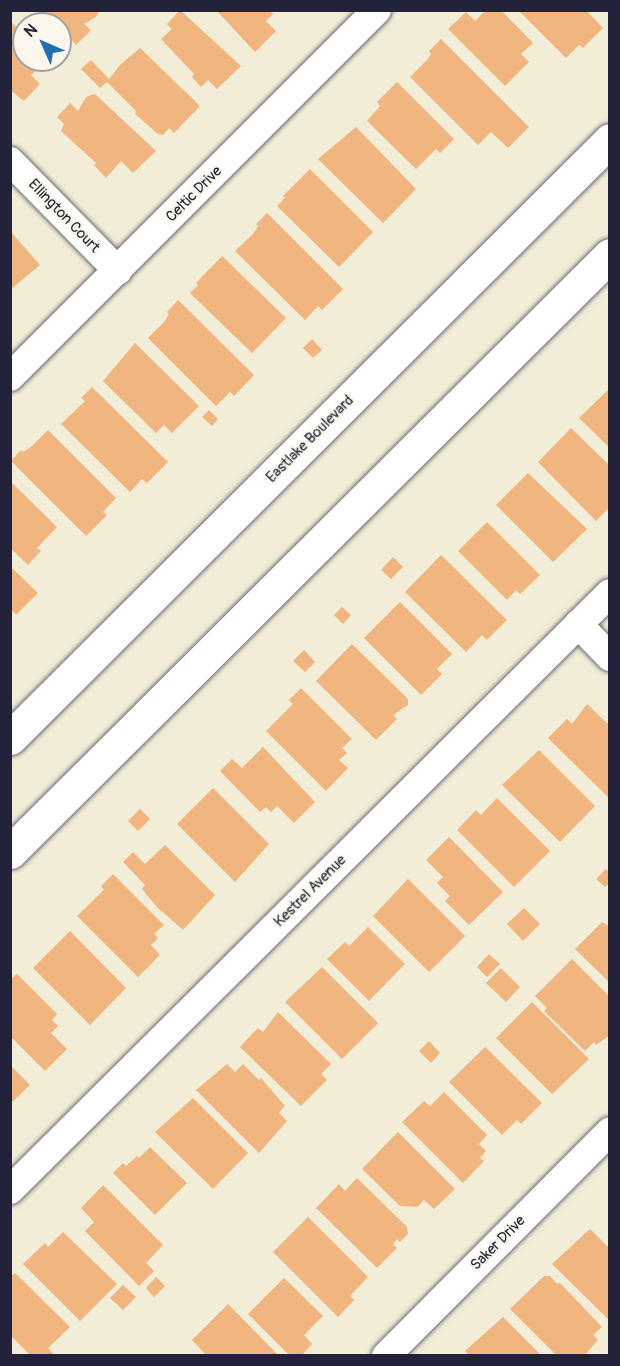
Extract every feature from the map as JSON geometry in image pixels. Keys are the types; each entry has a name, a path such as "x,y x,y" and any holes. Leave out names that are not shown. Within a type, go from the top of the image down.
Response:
{"main road":[{"name":"Eastlake Boulevard","path":"10,738 609,140"},
{"path":"10,852 609,255"}],"street":[{"name":"Celtic Drive","path":"10,377 377,10"},
{"name":"Ellington Court","path":"10,161 118,271"},
{"name":"Kestrel Avenue","path":"10,1190 609,593"},
{"path":"578,624 609,657"},
{"name":"Saker Drive","path":"386,1356 609,1131"}],"building":[{"path":"36,10 100,10 96,17 84,24 91,30 76,45 72,40 72,12 38,12"},
{"path":"180,10 241,66 217,89 208,80 201,87 192,77 194,74 161,39 172,29 167,24"},
{"path":"216,10 269,10 273,14 266,21 276,31 255,52"},
{"path":"486,10 501,10 533,43 521,54 529,62 505,86 448,29 466,12 475,21"},
{"path":"518,10 586,10 603,28 583,48 579,45 566,58"},
{"path":"10,21 12,23 12,72 34,72 31,75 40,84 24,101 10,90"},
{"path":"441,39 529,127 508,148 491,132 478,145 410,77 427,60 431,54 429,51"},
{"path":"140,48 200,106 174,133 169,128 163,135 158,134 135,114 136,111 107,82 100,88 81,69 91,60 109,79 120,65"},
{"path":"397,82 454,139 440,153 436,149 416,169 367,121 380,106 377,102"},
{"path":"95,94 156,151 133,173 121,161 106,178 94,165 96,163 61,131 64,124 57,117 70,103 78,111 86,97"},
{"path":"356,127 416,189 383,223 318,159"},
{"path":"310,169 373,232 339,267 277,206 285,198 283,196"},
{"path":"267,213 343,289 322,310 318,306 305,320 235,251 253,234 258,226 256,224"},
{"path":"12,233 40,265 10,290 10,234"},
{"path":"222,256 286,318 252,353 190,293 198,285 196,283"},
{"path":"178,300 254,375 234,396 230,392 216,406 148,338 165,321 169,314 167,312"},
{"path":"312,339 322,350 313,358 303,348"},
{"path":"135,343 199,406 172,433 164,425 156,433 103,381"},
{"path":"92,387 168,462 147,483 142,479 130,492 61,424 85,401 81,398"},
{"path":"610,388 610,448 579,418"},
{"path":"209,410 218,419 212,426 202,417"},
{"path":"571,428 610,466 610,507 596,521 538,462"},
{"path":"48,430 116,498 103,512 107,515 86,536 11,461 21,450 23,452 31,447"},
{"path":"528,473 587,529 553,562 496,505"},
{"path":"10,481 57,527 37,548 41,551 28,565 10,548"},
{"path":"487,522 540,575 520,594 516,590 507,600 458,551"},
{"path":"441,555 507,620 487,640 482,635 466,652 405,592"},
{"path":"393,557 403,567 391,579 381,570"},
{"path":"10,566 38,593 16,615 13,611 10,614"},
{"path":"400,602 452,654 437,669 442,674 421,695 364,638"},
{"path":"342,607 351,615 343,624 334,615"},
{"path":"352,644 408,699 408,705 393,715 397,719 376,740 316,681"},
{"path":"304,650 315,662 305,672 293,661"},
{"path":"301,688 352,739 342,748 347,753 339,760 348,768 326,791 266,731 293,704 289,700"},
{"path":"587,704 610,726 610,799 548,738 567,719 572,724"},
{"path":"263,747 315,802 294,823 277,806 271,812 266,807 260,812 220,771 232,759 242,768"},
{"path":"539,750 595,806 560,842 502,785"},
{"path":"213,788 269,844 235,882 177,824"},
{"path":"497,798 550,851 514,887 457,830 476,810 481,815"},
{"path":"140,809 150,819 138,831 128,821"},
{"path":"449,837 503,892 469,925 445,901 450,896 437,883 443,877 426,860"},
{"path":"165,845 215,895 183,930 157,907 142,889 145,885 123,862 133,852 145,864"},
{"path":"606,869 610,873 610,883 605,887 596,879"},
{"path":"113,874 164,925 154,934 158,938 151,945 160,955 138,977 77,916 104,890 101,886"},
{"path":"408,879 465,936 429,972 373,916"},
{"path":"524,908 540,924 523,941 507,924"},
{"path":"602,922 610,927 610,983 575,949"},
{"path":"368,927 405,964 369,1001 327,959 345,942 349,946"},
{"path":"70,931 126,988 90,1025 33,968"},
{"path":"489,954 500,964 487,977 477,967"},
{"path":"572,959 610,997 610,1035 596,1045 594,1042 585,1051 544,1011 547,1008 535,996"},
{"path":"322,967 378,1023 342,1059 285,1002"},
{"path":"501,968 520,987 506,1002 486,983"},
{"path":"17,974 57,1014 52,1020 58,1026 51,1033 67,1049 45,1071 10,1036 10,980"},
{"path":"532,1002 589,1059 552,1094 496,1038"},
{"path":"278,1012 331,1064 321,1074 327,1080 301,1106 240,1047 258,1028 263,1032"},
{"path":"429,1041 440,1053 431,1063 419,1051"},
{"path":"485,1047 542,1103 521,1124 517,1120 502,1135 449,1082"},
{"path":"227,1064 235,1072 243,1064 259,1080 261,1078 285,1106 279,1113 287,1121 259,1153 196,1090"},
{"path":"10,1065 30,1085 10,1104"},
{"path":"444,1092 487,1135 479,1144 486,1151 480,1158 484,1161 463,1183 402,1122 424,1101 430,1106"},
{"path":"193,1098 248,1153 213,1189 155,1132"},
{"path":"398,1132 455,1189 434,1209 424,1200 417,1207 400,1206 362,1169"},
{"path":"150,1147 187,1183 155,1215 113,1173 123,1163 126,1166 137,1156 139,1158"},
{"path":"357,1178 407,1227 408,1234 400,1242 397,1239 393,1244 397,1248 377,1268 316,1208 339,1184 345,1191"},
{"path":"103,1185 163,1245 146,1263 154,1271 139,1286 85,1231 94,1222 81,1208"},
{"path":"308,1217 368,1277 350,1296 354,1300 338,1317 273,1252"},
{"path":"590,1229 610,1249 610,1321 552,1264"},
{"path":"63,1232 117,1284 80,1321 23,1264 45,1243 48,1247"},
{"path":"15,1273 70,1327 48,1348 55,1356 31,1356 10,1335 10,1277"},
{"path":"544,1276 550,1276 557,1284 560,1283 602,1327 593,1335 598,1340 584,1356 557,1356 510,1309"},
{"path":"156,1277 165,1286 154,1297 146,1288"},
{"path":"284,1278 323,1316 304,1335 312,1344 301,1356 290,1356 248,1314"},
{"path":"123,1285 136,1297 123,1310 110,1298"},
{"path":"228,1304 279,1356 207,1356 192,1340"},
{"path":"503,1317 542,1356 470,1356 465,1351"}]}
